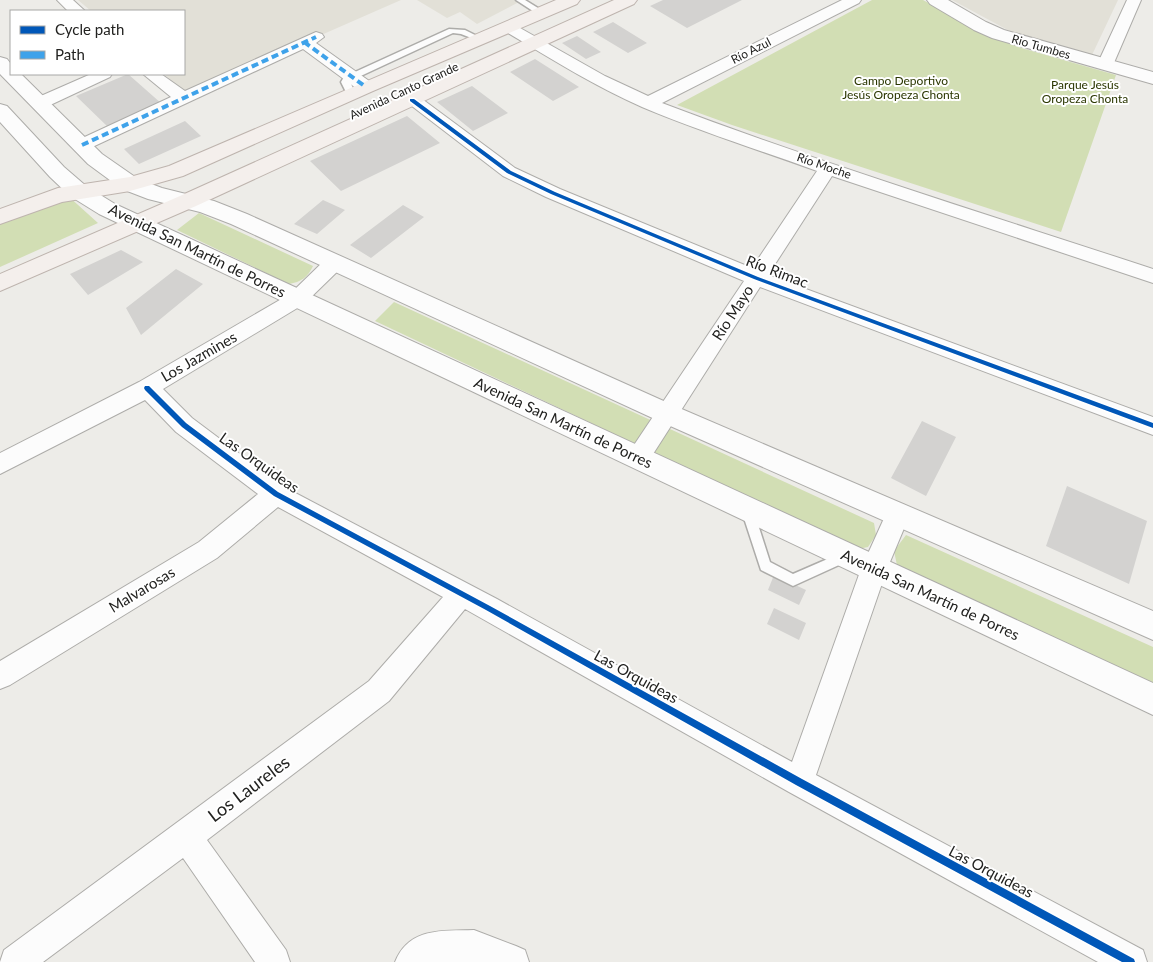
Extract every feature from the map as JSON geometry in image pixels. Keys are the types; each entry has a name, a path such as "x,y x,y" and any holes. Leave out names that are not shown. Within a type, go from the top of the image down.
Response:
{"main road":[{"name":"Avenida Canto Grande","path":"0,217 58,195 130,184 176,171 357,86 479,39 571,0"},
{"path":"580,0 581,5 604,10"},
{"name":"Avenida Canto Grande","path":"0,283 188,201 628,0"},
{"name":"Rio Tumbes","path":"936,0 980,26 998,34 1153,78"},
{"name":"Avenida San Martín de Porres","path":"3,69 40,103 95,159 130,184 156,194 206,206 239,219 668,414 1153,626"},
{"name":"Avenida San Martín de Porres","path":"0,110 57,172 78,191 107,209 1153,699"}],"street":[{"path":"64,0 76,10"},
{"name":"Río Azul","path":"648,103 854,0"},
{"path":"1105,65 1134,0"},
{"name":"Río Moche","path":"508,27 599,79 648,103 723,132 1153,276"},
{"path":"82,146 310,39 357,86"},
{"path":"40,103 102,75"},
{"path":"153,75 183,98"},
{"name":"Río Rimac","path":"412,100 509,172 553,194 756,278 1153,426"},
{"name":"Río Mayo","path":"638,458 828,168"},
{"name":"Los Jazmines","path":"0,464 147,388 297,299 334,263"},
{"name":"Las Orquideas","path":"147,388 184,425 276,494 461,594 798,782 1131,962"},
{"name":"Malvarosas","path":"0,676 208,550 276,494"},
{"path":"798,782 874,569 898,514"},
{"name":"Los Laureles","path":"16,962 186,837 379,691 461,594"},
{"path":"186,837 274,962"},
{"path":"411,962 429,948 474,946 505,957 513,962"}],"lane":[{"path":"520,0 542,13"},
{"path":"748,510 765,566 793,580 847,556"}],"shaded area":[{"path":"78,0 401,0 187,94 165,75 185,75 185,10 90,10"},
{"path":"417,0 516,0 519,2 477,24 460,12 447,18"},
{"path":"952,0 1118,0 1092,55 1017,35"}],"green space":[{"name":"Campo Deportivo Jesús Oropeza Chonta","path":"872,0 923,0 992,37 1018,47 1116,75 1061,232 732,125 677,105"},
{"path":"67,195 98,223 0,267 0,221"},
{"path":"199,213 313,266 304,278 289,284 177,230"},
{"path":"394,302 874,523 876,535 868,547 858,549 375,321"},
{"path":"906,535 1153,647 1153,687 898,570 894,551"}],"building":[{"path":"663,0 742,0 687,28 650,6"},
{"path":"613,22 647,43 628,53 593,32"},
{"path":"577,36 601,52 586,59 562,43"},
{"path":"535,59 579,87 553,101 510,72"},
{"path":"129,75 162,104 108,127 76,96"},
{"path":"472,86 508,113 473,131 437,102"},
{"path":"407,116 440,143 341,191 310,161"},
{"path":"185,121 201,136 139,164 124,149"},
{"path":"323,200 345,210 317,234 294,224"},
{"path":"403,205 424,217 371,258 350,245"},
{"path":"121,250 143,262 88,295 70,274"},
{"path":"176,269 203,284 141,335 126,308"},
{"path":"922,421 956,437 926,496 891,478"},
{"path":"1067,486 1147,521 1129,584 1046,546"},
{"path":"774,575 806,590 799,605 768,590"},
{"path":"774,608 806,623 799,640 767,624"}],"marked path":[{"path":"82,145 316,37"},
{"path":"304,42 366,87"}],"cycle path":[{"path":"412,100 509,172 553,193 756,278 1153,426"},
{"path":"147,388 184,425 276,494 488,608 799,782 1131,962"}],"park label":[{"name":"Parque Jesús Oropeza Chonta","path":"1085,92"}]}
